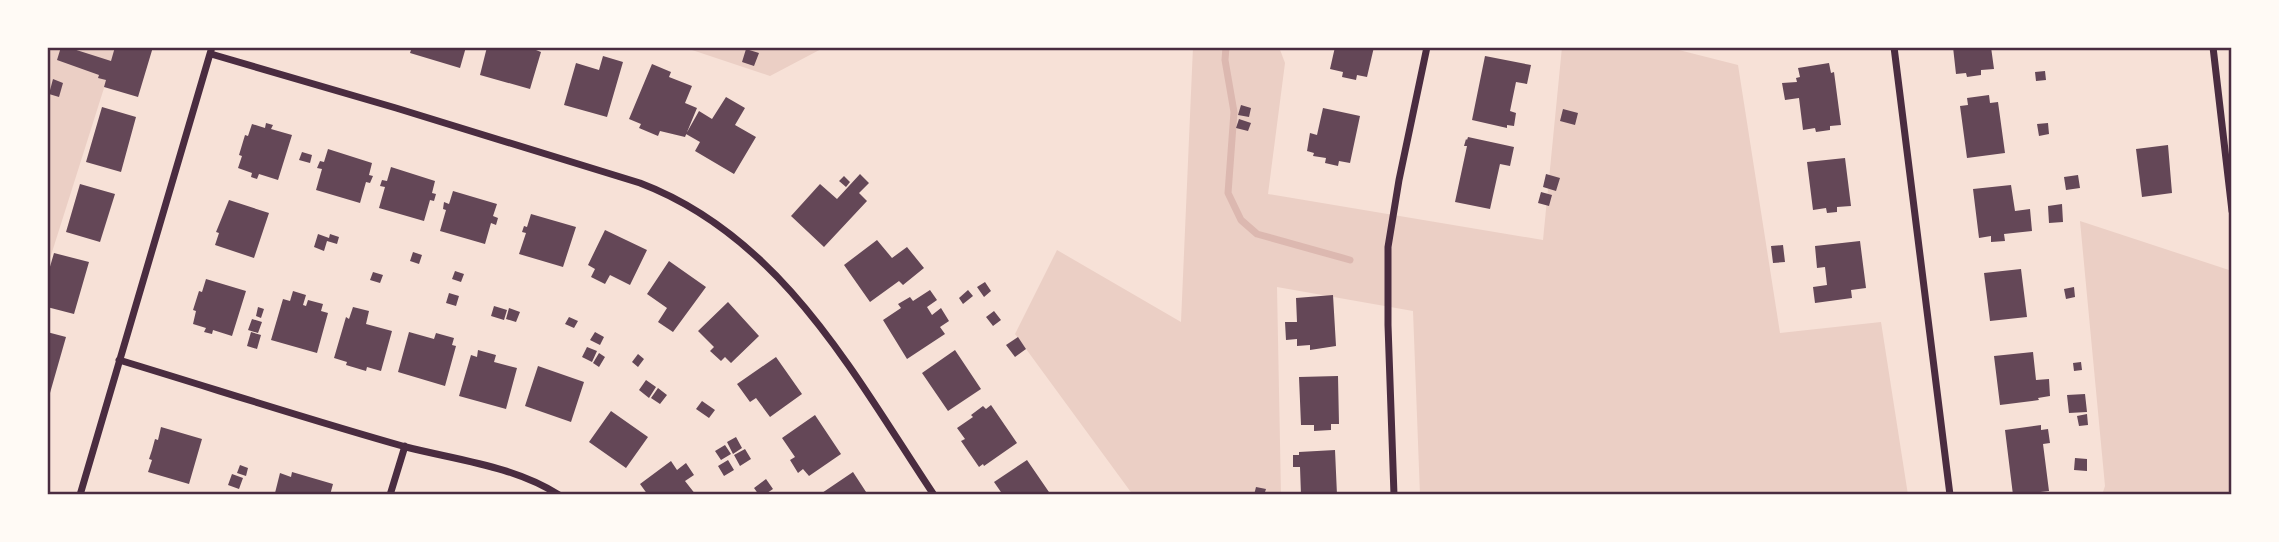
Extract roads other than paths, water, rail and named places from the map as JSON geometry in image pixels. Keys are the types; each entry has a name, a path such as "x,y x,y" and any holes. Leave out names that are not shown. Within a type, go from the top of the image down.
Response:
{"street":[{"path":"1394,495 1388,247 1427,47"},
{"path":"1894,47 1950,495"},
{"path":"2213,47 2232,211"},
{"path":"80,495 212,50 605,172 672,195 701,212 746,245 805,306 934,495"},
{"path":"119,360 405,446 511,473 534,481 559,495"},
{"path":"390,495 405,446"}],"waterway":[{"path":"1226,47 1225,60 1234,112 1228,193 1241,220 1257,234 1350,260"}]}
